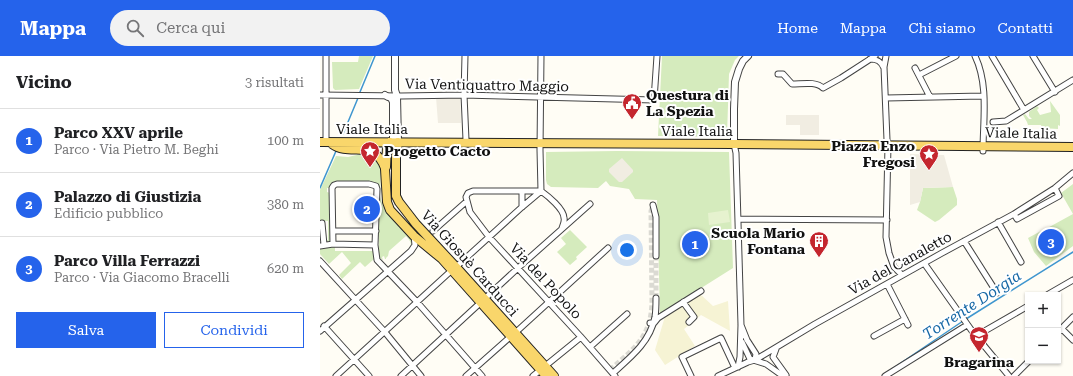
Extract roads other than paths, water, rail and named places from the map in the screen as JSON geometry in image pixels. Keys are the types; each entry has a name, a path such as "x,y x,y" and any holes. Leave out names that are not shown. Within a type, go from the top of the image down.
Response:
{"main road":[{"name":"Viale Italia","path":"325,142 888,145 983,148 1073,148"},
{"path":"325,142 343,148 375,153 381,159 385,169"},
{"name":"Via Giosuè Carducci","path":"454,268 442,260 414,236 390,210 387,202 385,169 387,147 394,142 396,156 396,196 399,202 454,268 544,371 554,376"},
{"path":"396,156 413,142"}],"street":[{"path":"325,142 326,56"},
{"path":"394,142 397,96 395,90 395,56"},
{"path":"465,56 464,95 466,140"},
{"path":"541,191 540,143 542,56"},
{"name":"Via Ventiquattro Maggio","path":"320,95 464,95 654,100 657,56"},
{"path":"737,367 740,357 741,325 734,109 735,82 743,61 748,56"},
{"path":"886,56 884,68 888,145 886,237 888,253 894,267 902,275"},
{"path":"919,75 956,56"},
{"path":"976,56 980,68 983,96 983,148"},
{"path":"992,56 1024,110"},
{"path":"1033,56 1055,92"},
{"path":"778,74 783,74 792,84 812,83 820,85 823,88 841,78 869,58 878,60 884,68"},
{"path":"915,68 930,97"},
{"path":"993,122 1006,121 1073,81"},
{"path":"385,95 388,98 391,98 393,102 394,142"},
{"path":"886,98 983,96"},
{"name":"Via del Canaletto","path":"718,376 776,349 815,324 1014,214 1055,188 1073,173"},
{"path":"333,244 332,188 334,185 369,184 376,186 377,260 417,302 482,376"},
{"path":"1014,214 1018,220 1059,196 1055,188"},
{"path":"433,231 466,199 468,193 473,191 541,191 546,194 563,213 565,219 562,228"},
{"path":"522,191 522,207"},
{"path":"336,376 541,191"},
{"name":"Via del Popolo","path":"466,199 470,212 489,237 614,375"},
{"path":"401,376 482,300 590,204"},
{"path":"653,205 656,217 656,256"},
{"path":"738,219 887,220"},
{"path":"998,222 1021,262"},
{"path":"322,223 322,246 333,244 376,245"},
{"path":"333,231 376,231"},
{"path":"320,330 414,248 414,236"},
{"path":"964,241 997,293"},
{"path":"466,376 608,248"},
{"path":"320,261 384,332 421,376"},
{"path":"924,263 976,336 1009,376"},
{"path":"1052,292 1073,280"},
{"path":"887,284 908,325"},
{"path":"652,323 701,292"},
{"path":"614,375 648,337 656,312 656,298"},
{"path":"683,302 694,317 689,322"},
{"path":"976,336 1025,308"},
{"path":"590,347 627,314"},
{"path":"1061,329 1073,317"},
{"path":"874,336 905,319"},
{"path":"885,376 967,324"},
{"path":"741,325 747,340 756,354 755,360"},
{"path":"324,326 369,376"},
{"path":"1061,331 1073,340"},
{"path":"533,376 544,371 581,337"},
{"path":"690,376 682,357 722,338 737,367"},
{"path":"740,340 750,359 766,364 785,376"},
{"path":"776,349 773,358 785,376"},
{"path":"1014,376 1026,364"}],"waterway":[{"path":"360,92 375,56"},
{"path":"343,134 358,98"},
{"path":"320,188 336,151"},
{"name":"Torrente Dorgia","path":"966,319 1073,252"},
{"name":"Torrente Dorgia","path":"892,369 963,321"}],"tunnel":[{"path":"610,370 640,341 645,334 651,314 651,211 653,205 651,206"},
{"path":"656,256 656,298"}],"place":[{"name":"Questura di La Spezia","path":"632,120"},
{"name":"Progetto Cacto","path":"370,168"},
{"name":"Piazza Enzo Fregosi","path":"929,171"},
{"name":"Palazzo di Giustizia","path":"367,209"},
{"name":"Parco Villa Ferrazzi","path":"1051,242"},
{"name":"Parco XXV aprile","path":"695,244"},
{"name":"Scuola Mario Fontana","path":"819,258"},
{"name":"Bragarina","path":"979,353"}]}
